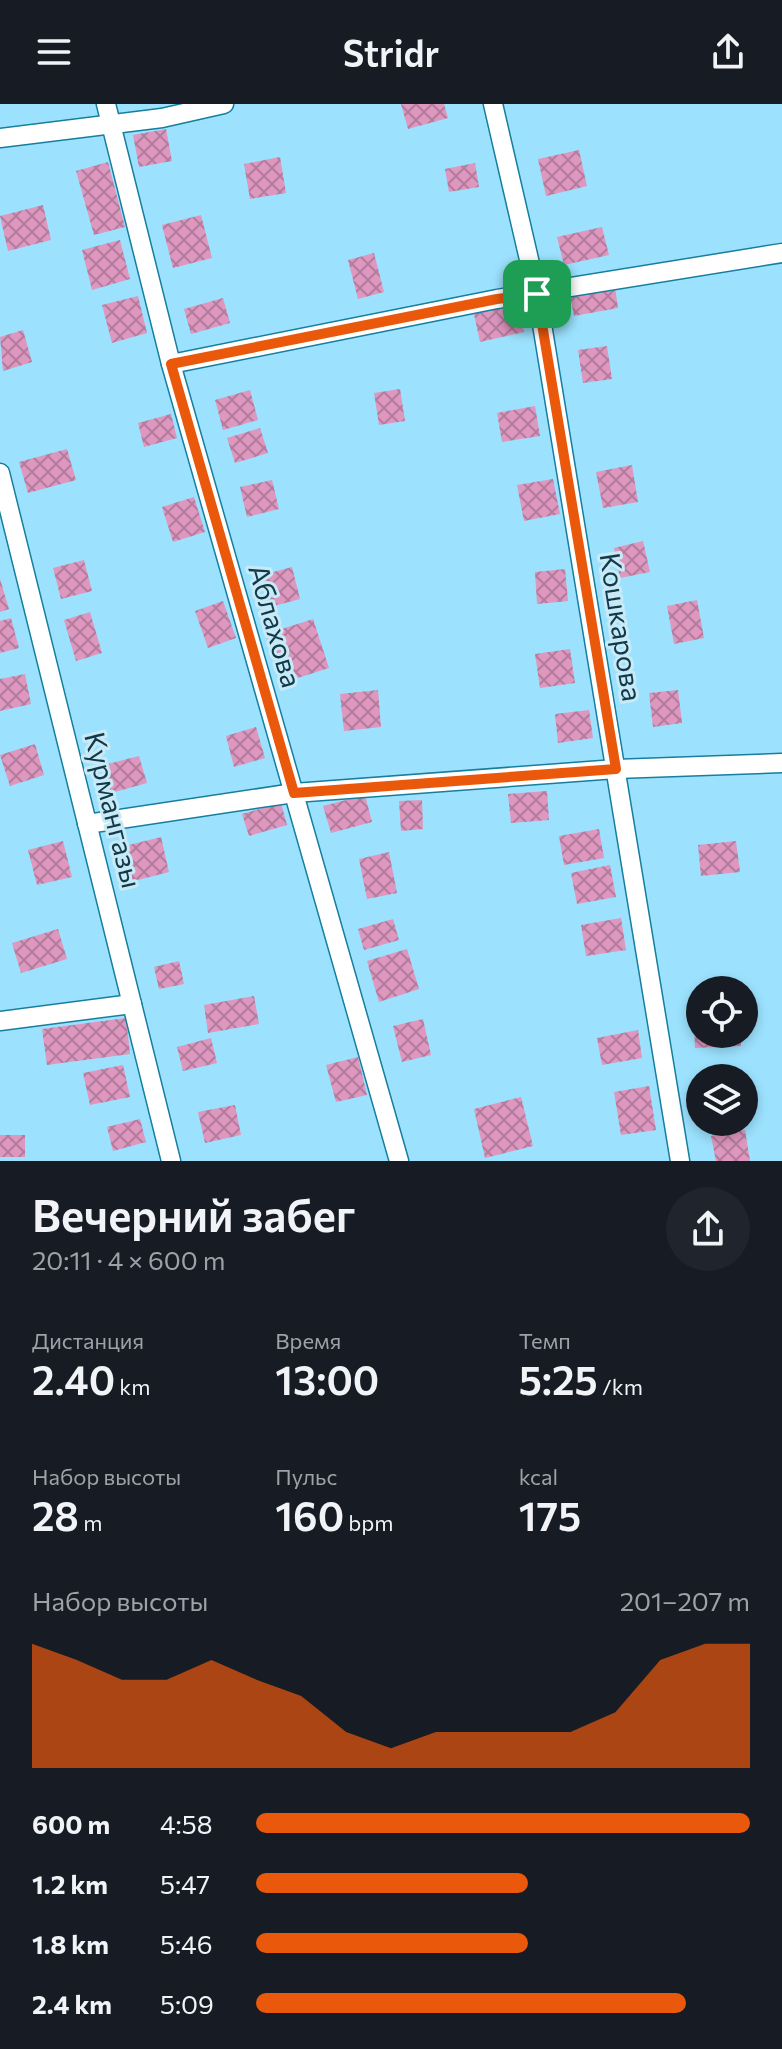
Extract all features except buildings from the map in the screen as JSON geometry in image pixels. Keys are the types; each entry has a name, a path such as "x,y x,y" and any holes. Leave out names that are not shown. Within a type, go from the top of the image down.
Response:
{"street":[{"name":"Аблахова","path":"106,104 171,364 399,1161"},
{"path":"0,138 162,118 224,104"},
{"name":"Кошкарова","path":"493,104 537,294 680,1161"},
{"path":"171,364 497,299 782,253"},
{"name":"Курмангазы","path":"0,473 171,1161"},
{"path":"87,824 294,793 616,769 782,763"},
{"path":"0,1021 132,1004"}],"route":[{"path":"537,294 616,769 294,793 171,364 497,299 537,294"}]}
